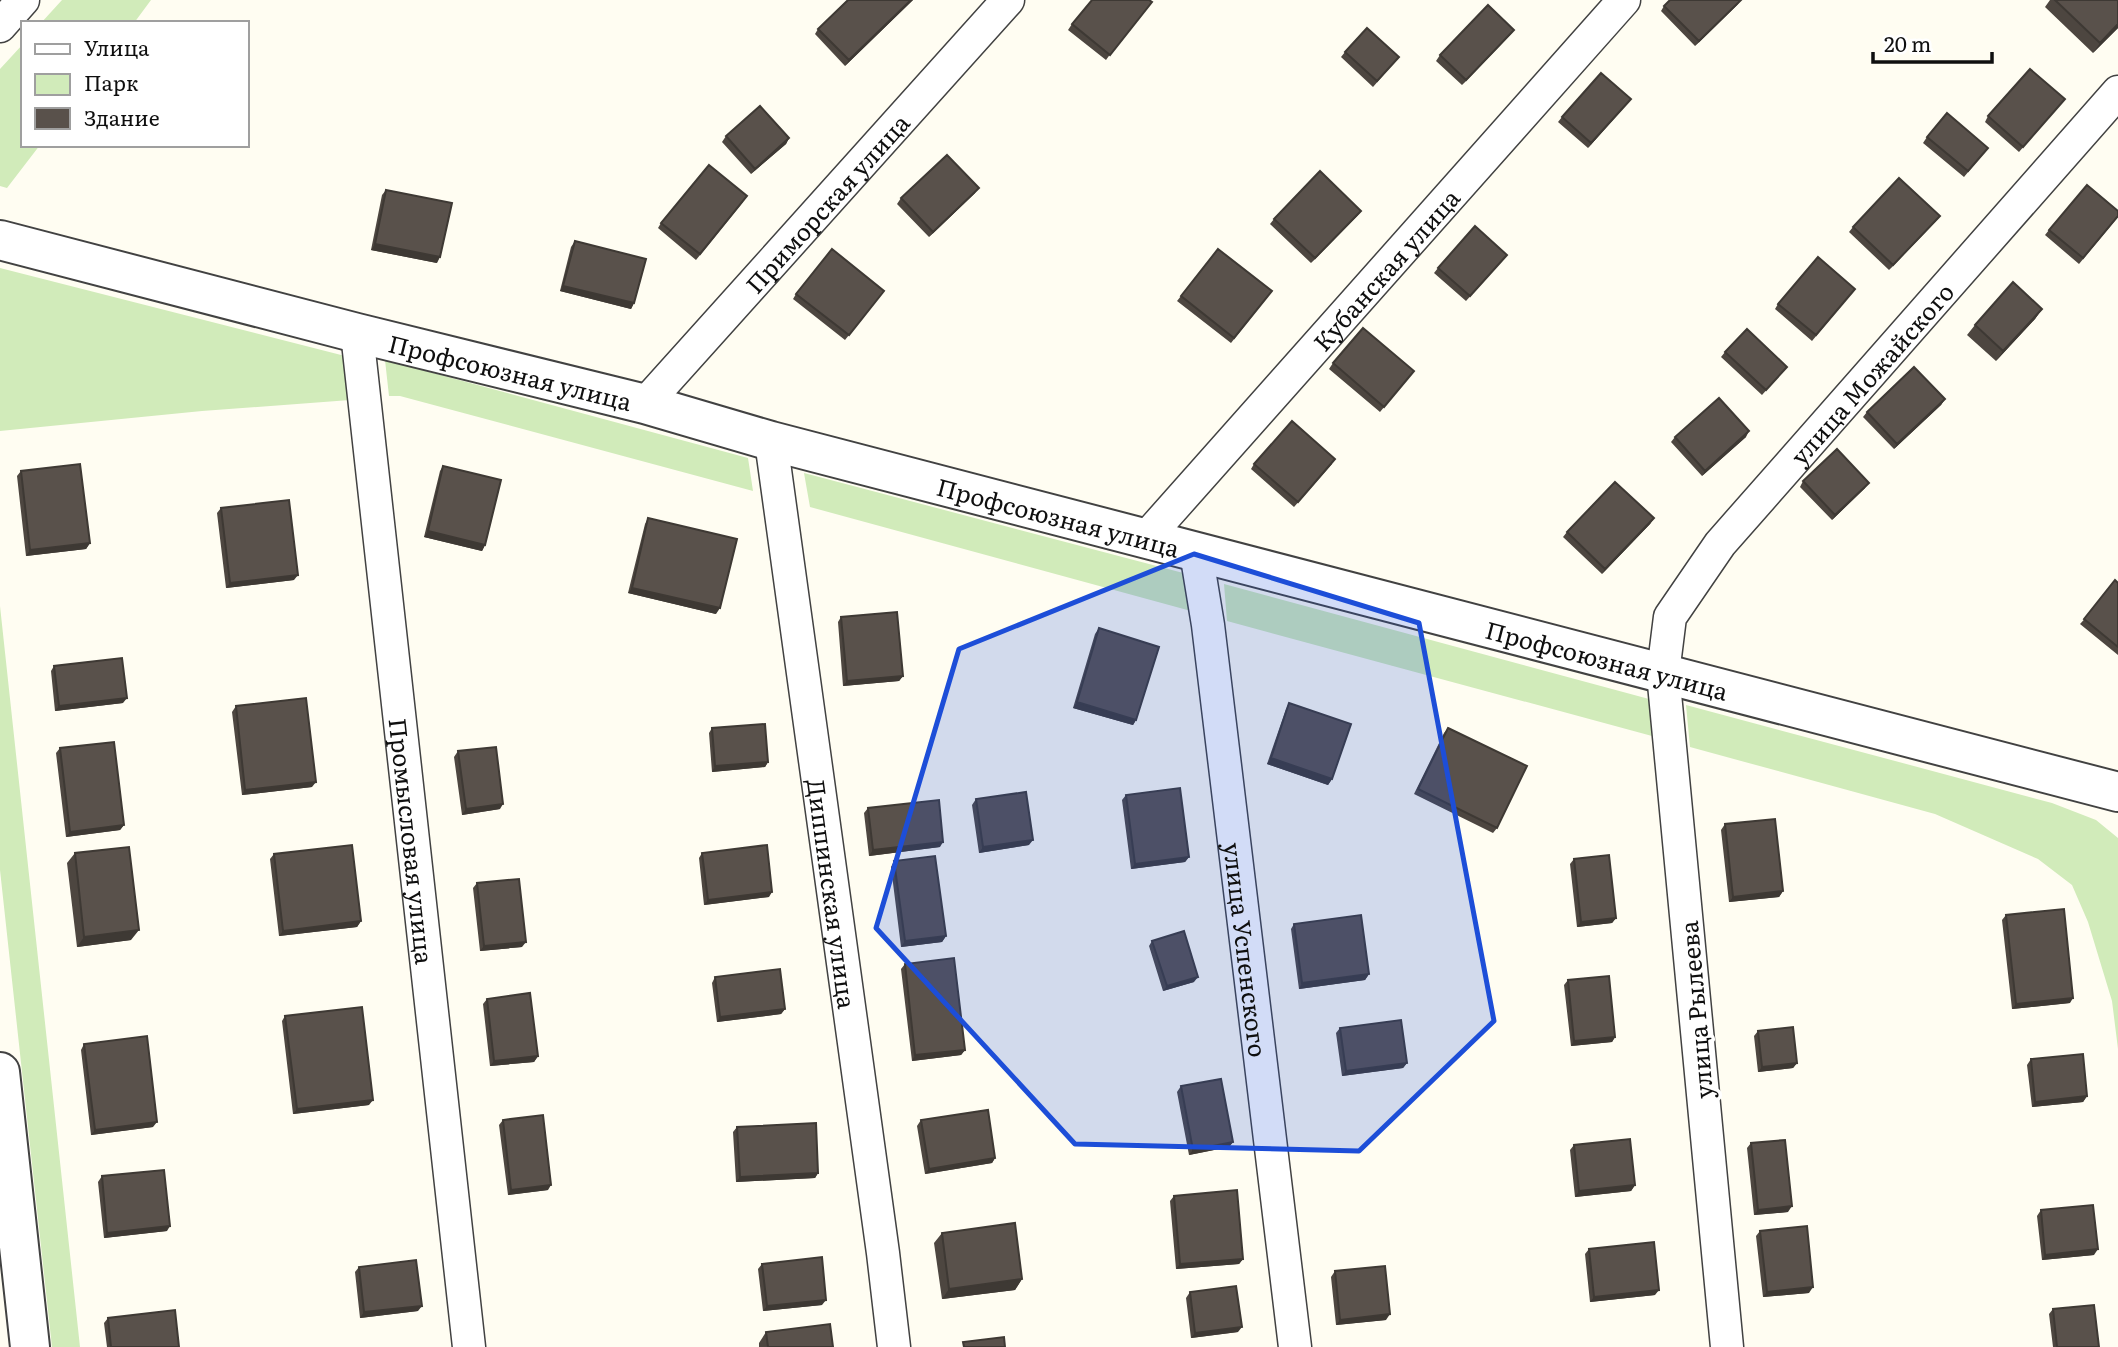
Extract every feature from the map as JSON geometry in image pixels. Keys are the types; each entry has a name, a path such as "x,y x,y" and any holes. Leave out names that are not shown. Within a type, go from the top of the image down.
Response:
{"street":[{"path":"0,26 23,0"},
{"name":"Приморская улица","path":"645,404 1008,0"},
{"name":"Кубанская улица","path":"1146,538 1625,0"},
{"name":"улица Можайского","path":"1663,673 1670,617 1720,544 2118,92"},
{"name":"Профсоюзная улица","path":"0,240 357,333 645,404 771,441 2118,792"},
{"name":"Промысловая улица","path":"357,333 469,1347"},
{"name":"Диппинская улица","path":"771,441 894,1347"},
{"name":"улица Успенского","path":"1196,552 1208,625 1295,1347"},
{"name":"улица Рылеева","path":"1663,673 1727,1347"},
{"path":"0,1072 30,1347"}],"highlighted area":[{"path":"1194,554 1419,623 1494,1021 1359,1151 1075,1144 876,928 959,649"}],"green space":[{"path":"62,0 151,0 135,21 43,21"},
{"path":"21,46 21,147 38,147 7,188 0,186 0,69"},
{"path":"0,268 345,356 350,400 202,411 0,431"},
{"path":"385,360 748,458 753,491 400,396 389,396"},
{"path":"804,473 1187,574 1191,611 810,507"},
{"path":"1224,584 1649,699 1652,736 1227,621"},
{"path":"0,606 80,1347 52,1347 0,870"},
{"path":"1686,705 2052,803 2096,820 2118,838 2118,1049 2112,1001 2088,922 2072,885 2038,859 1935,814 1690,747"}],"building":[{"path":"848,0 911,0 849,60 818,29"},
{"path":"1092,0 1152,2 1110,55 1072,24"},
{"path":"1670,0 1741,0 1699,41 1664,6"},
{"path":"2055,0 2118,0 2118,24 2100,43"},
{"path":"1488,5 1514,30 1466,80 1440,55"},
{"path":"1367,28 1399,57 1377,81 1345,52"},
{"path":"2030,69 2065,99 2023,147 1988,116"},
{"path":"1601,73 1631,99 1591,143 1562,117"},
{"path":"760,106 789,138 755,169 726,136"},
{"path":"1947,113 1988,148 1968,171 1927,137"},
{"path":"947,155 979,188 933,232 901,198"},
{"path":"709,165 747,196 700,254 661,223"},
{"path":"1320,171 1361,211 1315,258 1274,219"},
{"path":"1899,178 1940,216 1893,265 1853,227"},
{"path":"2087,185 2118,211 2118,216 2083,258 2049,230"},
{"path":"386,190 452,203 440,257 375,244"},
{"path":"1475,226 1507,255 1470,296 1438,268"},
{"path":"575,241 646,259 634,303 563,286"},
{"path":"832,249 884,291 849,335 796,294"},
{"path":"1218,249 1272,291 1234,338 1181,296"},
{"path":"1818,257 1855,289 1816,335 1778,304"},
{"path":"2013,282 2042,309 2003,351 1975,325"},
{"path":"1363,328 1414,371 1384,407 1333,363"},
{"path":"1747,329 1787,367 1766,390 1725,352"},
{"path":"1914,367 1945,399 1897,444 1867,412"},
{"path":"1719,398 1749,431 1705,471 1675,437"},
{"path":"1292,421 1335,459 1298,502 1254,464"},
{"path":"1837,449 1869,483 1835,515 1803,481"},
{"path":"80,464 90,543 30,550 21,471"},
{"path":"443,466 501,480 485,545 428,531"},
{"path":"1615,482 1654,518 1605,569 1567,532"},
{"path":"289,500 298,575 230,583 221,508"},
{"path":"648,518 737,539 720,608 632,588"},
{"path":"2115,580 2118,583 2118,647 2084,619"},
{"path":"897,612 903,676 847,681 841,617"},
{"path":"1099,628 1159,647 1136,720 1077,702"},
{"path":"122,658 127,698 59,706 54,666"},
{"path":"306,698 316,782 245,790 236,706"},
{"path":"1289,703 1351,724 1332,779 1271,758"},
{"path":"765,724 768,762 715,766 712,728"},
{"path":"1448,728 1527,766 1497,828 1418,789"},
{"path":"114,742 124,825 70,832 60,748"},
{"path":"496,747 503,804 466,809 458,751"},
{"path":"1180,788 1189,857 1135,864 1126,795"},
{"path":"1026,792 1033,840 983,847 976,799"},
{"path":"939,800 943,842 873,850 868,808"},
{"path":"1775,819 1783,891 1733,897 1725,824"},
{"path":"352,845 361,921 283,931 274,854"},
{"path":"767,845 772,892 708,900 702,853"},
{"path":"129,847 139,930 84,937 75,853"},
{"path":"1609,855 1616,918 1581,922 1574,859"},
{"path":"935,856 946,936 905,941 894,861"},
{"path":"519,879 526,942 484,946 477,883"},
{"path":"2064,909 2073,998 2016,1004 2006,915"},
{"path":"1361,915 1369,974 1302,983 1294,924"},
{"path":"1184,931 1198,977 1167,986 1152,941"},
{"path":"954,958 965,1050 915,1055 905,964"},
{"path":"780,969 785,1009 720,1017 715,977"},
{"path":"1609,976 1615,1037 1574,1041 1568,980"},
{"path":"530,993 538,1056 494,1061 487,999"},
{"path":"362,1007 373,1100 297,1109 285,1016"},
{"path":"1401,1020 1407,1063 1346,1071 1340,1028"},
{"path":"1793,1027 1797,1063 1762,1067 1758,1031"},
{"path":"147,1036 157,1122 95,1130 84,1044"},
{"path":"2083,1054 2087,1096 2035,1102 2031,1059"},
{"path":"1221,1079 1233,1142 1193,1150 1181,1086"},
{"path":"988,1110 995,1158 929,1169 921,1120"},
{"path":"543,1115 551,1185 511,1190 503,1120"},
{"path":"816,1123 818,1173 740,1177 737,1127"},
{"path":"1630,1139 1635,1185 1579,1191 1574,1145"},
{"path":"1785,1140 1792,1206 1758,1210 1751,1143"},
{"path":"164,1170 170,1226 107,1233 102,1176"},
{"path":"1237,1190 1243,1259 1180,1264 1174,1196"},
{"path":"2093,1205 2098,1249 2045,1255 2041,1210"},
{"path":"1015,1223 1022,1279 949,1289 942,1233"},
{"path":"1807,1226 1813,1287 1767,1292 1760,1231"},
{"path":"1654,1242 1659,1290 1594,1297 1589,1249"},
{"path":"822,1257 826,1300 767,1306 762,1264"},
{"path":"416,1260 422,1306 364,1312 359,1267"},
{"path":"1385,1266 1390,1314 1340,1320 1335,1271"},
{"path":"1236,1286 1242,1327 1195,1333 1190,1292"},
{"path":"2094,1305 2099,1347 2057,1347 2053,1309"},
{"path":"175,1310 179,1347 111,1347 108,1318"},
{"path":"830,1324 833,1347 768,1347 766,1332"},
{"path":"1004,1337 1005,1347 964,1347 963,1342"}]}
